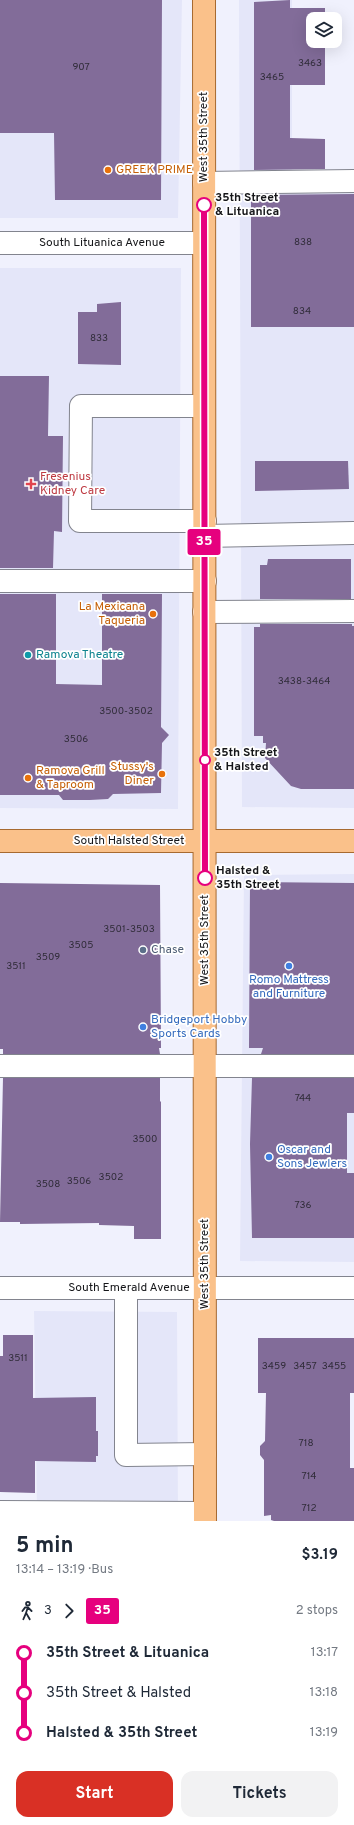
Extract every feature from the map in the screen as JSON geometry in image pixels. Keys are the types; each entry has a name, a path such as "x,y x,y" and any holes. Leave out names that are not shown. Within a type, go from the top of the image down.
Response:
{"main road":[{"name":"West 35th Street","path":"204,0 205,1517"},
{"name":"South Halsted Street","path":"0,841 354,840"}],"street":[{"path":"204,183 354,180"},
{"name":"South Lituanica Avenue","path":"0,243 204,243"},
{"path":"204,406 81,406 80,521 204,528 354,533"},
{"path":"0,581 204,581"},
{"path":"204,612 354,611"},
{"path":"0,1066 354,1066"},
{"name":"South Emerald Avenue","path":"0,1288 354,1288"},
{"path":"126,1288 126,1455 205,1454"},
{"path":"0,1512 205,1517"}],"shaded area":[{"path":"0,0 182,0 178,218 0,218"},
{"path":"239,0 292,0 292,181 354,181 354,808 242,807"},
{"path":"0,268 181,268 178,809 0,808"},
{"path":"354,874 354,1262 240,1261 244,875"},
{"path":"34,1311 177,1312 178,1513 37,1512"}],"building":[{"path":"0,0 162,0 161,200 55,200 54,133 0,133"},
{"path":"290,0 290,8 325,8 325,12 306,12 306,48 325,48 325,85 290,85 290,138 325,139 325,169 254,170 254,2"},
{"path":"354,194 354,327 251,327 251,195"},
{"path":"121,302 121,365 78,364 78,312 97,312 97,304"},
{"name":"Fresenius Kidney Care","path":"0,376 49,376 48,436 63,436 62,532 54,531 53,568 0,568"},
{"path":"255,461 348,461 349,489 255,491"},
{"path":"268,559 351,559 351,599 260,599 260,565 267,565"},
{"path":"0,594 56,594 56,684 102,685 102,594 162,594 161,727 169,735 162,743 161,793 113,794 108,799 90,800 63,800 59,795 0,795"},
{"path":"260,624 352,624 352,626 354,626 354,789 301,789 291,786 265,758 266,743 263,743 263,736 254,736 254,627 260,627"},
{"name":"Romo Mattress and Furniture","path":"250,882 354,883 354,1054 261,1054 263,1048 249,1048"},
{"path":"0,883 160,885 160,1054 3,1054 3,1049 0,1049"},
{"path":"3,1078 160,1078 161,1239 134,1239 134,1226 99,1225 99,1223 20,1224 20,1222 0,1222"},
{"path":"252,1078 354,1078 354,1113 347,1113 347,1173 354,1173 354,1238 252,1238 250,1144"},
{"path":"3,1335 33,1335 33,1398 96,1397 98,1456 96,1456 96,1462 35,1461 35,1493 0,1492 0,1356 3,1356"},
{"path":"258,1338 354,1338 354,1393 350,1393 350,1468 354,1468 354,1521 274,1521 271,1520 271,1515 264,1516 264,1460 260,1455 260,1446 265,1441 266,1393 258,1393"}],"bus line":[{"name":"35","path":"204,205 205,878"}],"place":[{"name":"GREEK PRIME","path":"108,170"},
{"name":"35th Street & Lituanica","path":"204,205"},
{"name":"Fresenius Kidney Care","path":"31,484"},
{"name":"La Mexicana Taqueria","path":"153,614"},
{"name":"Ramova Theatre","path":"28,655"},
{"name":"35th Street & Halsted","path":"205,760"},
{"name":"Stussy's Diner","path":"162,774"},
{"name":"Ramova Grill & Taproom","path":"28,778"},
{"name":"Halsted & 35th Street","path":"205,878"},
{"name":"Chase","path":"143,950"},
{"name":"Romo Mattress and Furniture","path":"289,966"},
{"name":"Bridgeport Hobby Sports Cards","path":"143,1027"},
{"name":"Oscar and Sons Jewlers","path":"269,1157"}]}
